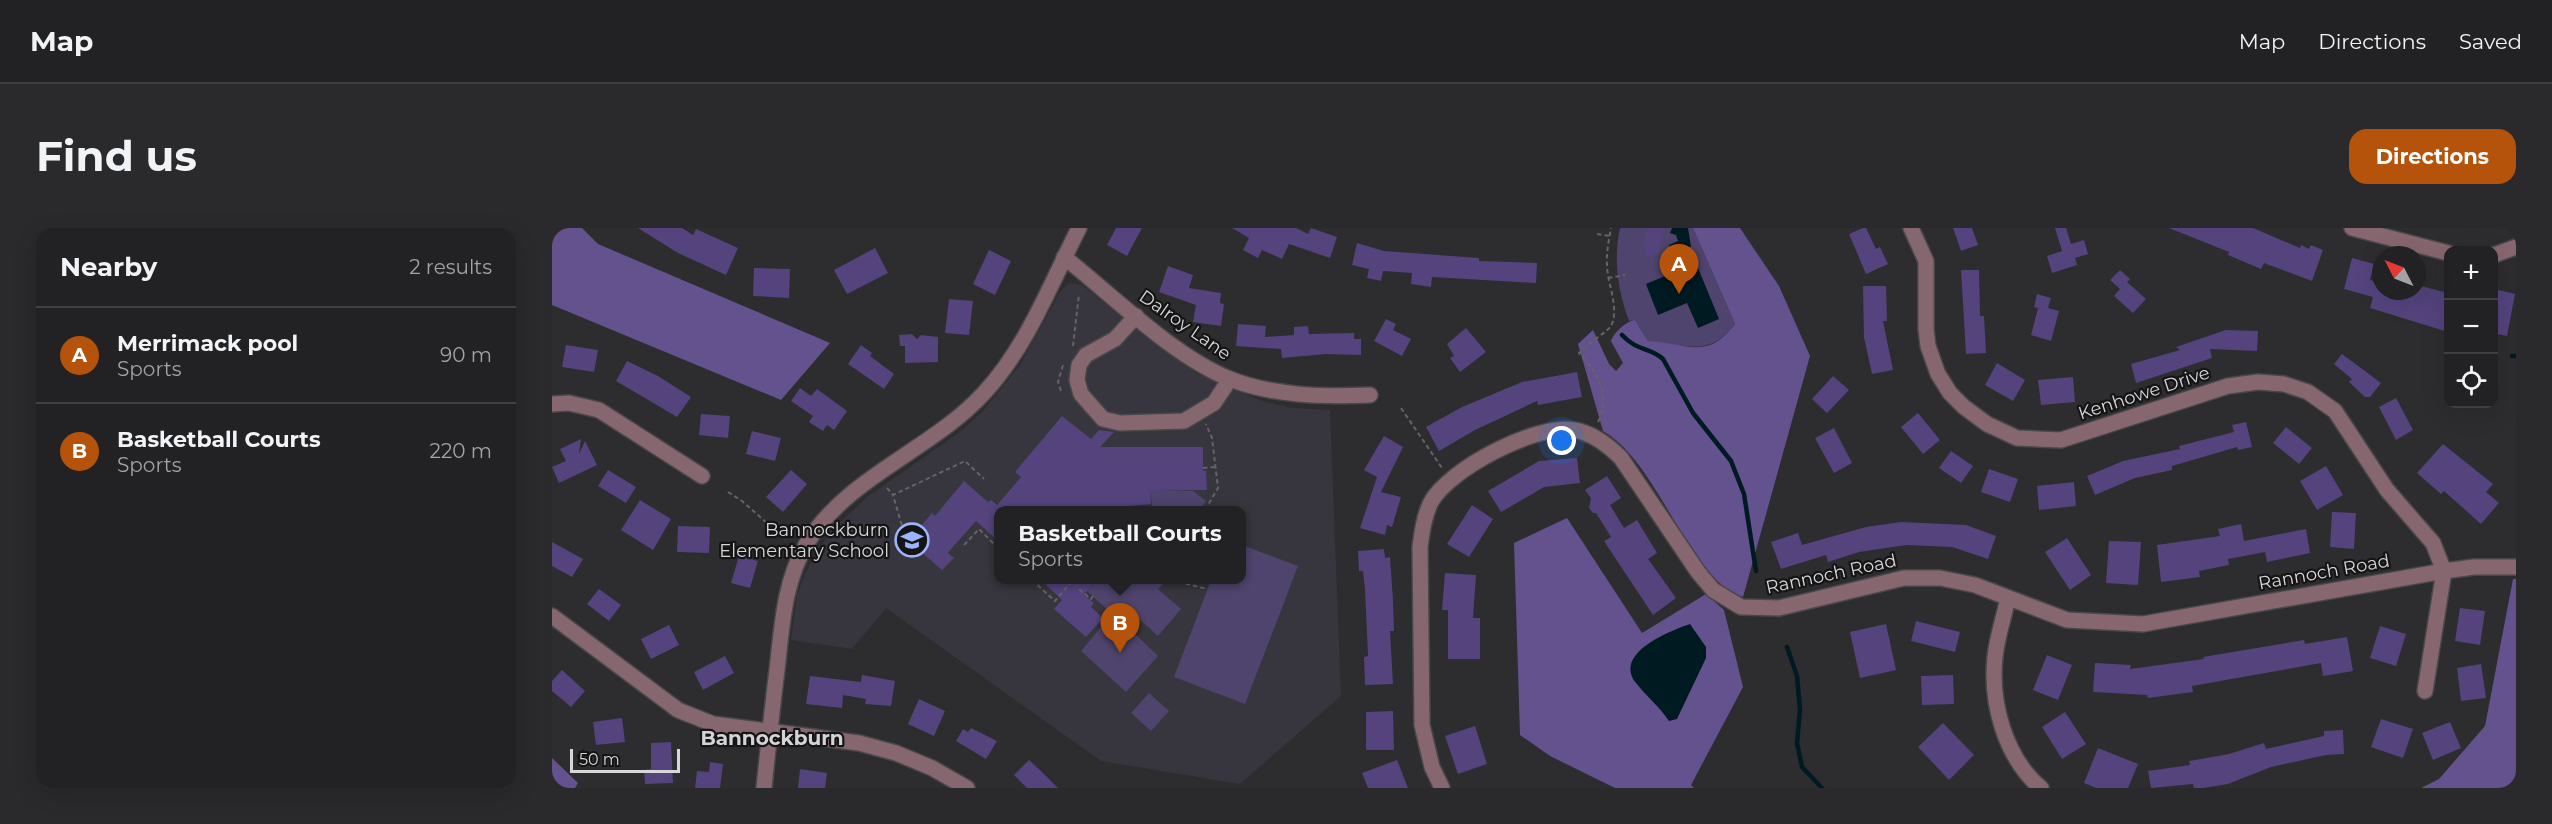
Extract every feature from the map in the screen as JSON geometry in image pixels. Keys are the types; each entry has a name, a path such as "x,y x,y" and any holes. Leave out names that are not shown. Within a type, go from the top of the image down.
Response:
{"street":[{"path":"764,788 784,602 794,572 808,542 846,498 948,426 984,393 1019,346 1079,228"},
{"name":"Kenhowe Drive","path":"1911,228 1926,261 1926,329 1933,363 1950,393 1987,424 2017,438 2061,440 2228,386 2258,382 2284,384 2308,392 2335,411 2405,514 2433,543 2444,571"},
{"path":"2352,228 2444,252"},
{"path":"2498,253 2516,247"},
{"name":"Dalroy Lane","path":"1064,257 1179,349 1230,379 1282,392 1370,395"},
{"path":"1136,316 1115,339 1086,355 1078,365 1077,380 1081,394 1103,418 1120,423 1169,423 1191,419 1214,403 1230,379"},
{"path":"552,404 570,403 599,410 702,476"},
{"name":"Rannoch Road","path":"1442,788 1432,767 1422,725 1420,547 1424,521 1431,502 1466,466 1538,433 1574,430 1601,441 1612,449 1621,458 1698,572 1713,590 1741,607 1779,608 1904,578 1923,577 1975,585 2067,620 2143,624 2444,571 2474,567 2516,567"},
{"path":"2425,691 2444,571"},
{"path":"2008,598 1995,658 1997,710 2012,751 2041,788"},
{"path":"552,616 678,710 713,724 859,743 932,768 967,788"}],"path":[{"path":"1602,415 1604,396 1601,385 1579,353 1588,343 1607,331 1612,323 1607,259 1611,228"},
{"path":"1598,234 1610,236"},
{"path":"1608,278 1625,274"},
{"path":"1071,349 1079,294"},
{"path":"1061,390 1058,382 1065,361"},
{"path":"1401,408 1445,473"},
{"path":"1207,506 1218,488 1209,429"},
{"path":"893,495 965,461 984,479"},
{"path":"1203,468 1215,467"},
{"path":"887,488 893,495 902,526 912,536"},
{"path":"728,492 742,501 786,540"},
{"path":"964,545 979,529 994,543"},
{"path":"1037,584 1055,601 1069,584"},
{"path":"1189,584 1207,589"},
{"path":"1079,590 1091,599 1093,596"}],"shaded area":[{"path":"552,228 582,228 598,244 830,343 781,400 552,305"},
{"path":"1620,228 1693,228 1735,324 1725,335 1706,346 1695,347 1648,341 1635,320 1629,321 1622,298 1617,263"},
{"path":"1693,228 1740,228 1779,286 1810,356 1743,597 1723,586 1706,568 1689,546 1641,469 1623,447 1603,431 1578,344 1593,330 1609,364 1616,371 1623,363 1611,341 1618,331 1635,320 1648,341 1694,347 1715,343 1725,336 1735,324"},
{"name":"Bannockburn Elementary School","path":"1069,283 1082,285 1198,374 1262,401 1293,408 1330,410 1341,696 1240,784 1101,761 886,608 852,649 791,640 797,595 806,571 830,532 867,497 961,431 983,411 1020,365 1060,292"},
{"path":"1150,491 1193,491 1206,501 1203,506 1152,506"},
{"path":"1567,518 1642,633 1706,594 1724,610 1743,687 1691,785 1694,788 1615,788 1550,756 1520,735 1514,543"},
{"path":"1246,546 1298,566 1245,704 1174,677 1209,584 1246,584"},
{"path":"2513,579 2516,579 2516,782 2510,788 2421,788 2439,779 2485,726"},
{"path":"1093,584 1163,584 1158,589 1181,609 1158,636 1136,616 1127,626 1158,656 1126,692 1081,651 1112,614 1087,591"},
{"path":"1149,693 1169,711 1151,731 1131,713"},
{"path":"552,758 578,783 575,788 552,788"}],"water":[{"path":"1672,228 1688,228 1691,247 1673,254 1669,245 1678,241 1676,235 1670,233"},
{"path":"1696,263 1719,319 1698,328 1687,303 1658,315 1646,284"},
{"path":"1690,624 1706,647 1706,658 1677,719 1669,721 1636,683 1631,672 1632,662 1647,645"}],"building":[{"path":"638,228 682,228 693,235 696,229 738,248 726,275 678,253"},
{"path":"1116,228 1142,228 1127,256 1107,245"},
{"path":"1232,228 1296,228 1308,234 1311,228 1337,237 1330,258 1289,244 1282,259 1262,250 1258,258 1243,250 1249,238"},
{"path":"1647,228 1664,228 1658,253 1645,258 1647,248 1643,247"},
{"path":"1866,228 1876,249 1880,247 1888,264 1866,274 1849,234"},
{"path":"1953,228 1972,228 1978,245 1961,251"},
{"path":"2055,228 2066,228 2071,244 2084,240 2088,254 2075,258 2077,265 2052,273 2047,256 2062,251"},
{"path":"2169,228 2253,228 2300,248 2301,245 2309,249 2311,245 2323,250 2312,281 2264,263 2261,269 2228,255 2229,252"},
{"path":"1357,243 1384,251 1479,258 1479,261 1537,263 1536,283 1432,277 1431,287 1411,284 1412,273 1383,271 1381,281 1367,278 1369,269 1352,265"},
{"path":"875,248 888,273 847,294 834,270"},
{"path":"989,250 1011,261 995,295 973,284"},
{"path":"2352,258 2372,263 2370,280 2372,281 2372,297 2344,289"},
{"path":"1168,266 1193,275 1189,288 1221,293 1220,303 1224,304 1221,326 1193,322 1196,305 1159,292"},
{"path":"754,268 790,269 789,298 753,296"},
{"path":"1961,270 1979,270 1980,316 1984,316 1986,353 1966,354"},
{"path":"2120,270 2130,279 2127,282 2146,299 2133,313 2114,296 2120,289 2110,280"},
{"path":"1863,286 1886,286 1887,321 1883,321 1893,370 1872,374 1864,337"},
{"path":"2426,287 2444,292 2444,331 2370,308 2372,300 2426,300"},
{"path":"2498,290 2515,294 2507,336 2498,334"},
{"path":"2037,294 2051,298 2048,308 2059,311 2051,341 2031,335 2038,308 2034,307"},
{"path":"949,299 973,301 969,335 945,333"},
{"path":"1386,319 1396,324 1393,330 1411,339 1402,356 1374,341"},
{"path":"1238,324 1266,326 1265,337 1294,335 1294,327 1308,326 1309,334 1354,333 1354,339 1361,339 1361,355 1326,354 1282,358 1281,349 1236,346"},
{"path":"1466,328 1486,352 1460,372 1450,358 1454,356 1447,344"},
{"path":"2226,330 2258,331 2257,351 2210,349 2212,358 2136,383 2131,364 2180,350 2176,347"},
{"path":"912,334 917,339 921,335 938,337 938,362 905,363 905,346 900,346 899,335"},
{"path":"566,345 598,350 594,372 562,367"},
{"path":"861,345 872,353 870,356 894,374 884,389 848,364"},
{"path":"2342,354 2381,383 2370,397 2365,397 2349,382 2352,379 2334,364"},
{"path":"627,361 658,376 691,397 677,417 616,381"},
{"path":"1997,363 2025,380 2013,401 1985,385"},
{"path":"1577,372 1582,397 1538,405 1537,401 1475,430 1439,451 1426,427 1462,407 1522,382"},
{"path":"1833,376 1849,390 1827,413 1812,399"},
{"path":"2073,377 2075,402 2041,405 2038,380"},
{"path":"800,388 811,396 817,389 847,411 834,430 827,425 823,431 809,422 813,416 791,401"},
{"path":"2396,398 2413,430 2396,440 2379,407"},
{"path":"1918,413 1940,440 1923,454 1901,427"},
{"path":"701,414 730,416 728,438 699,435"},
{"path":"1062,416 1091,439 1099,430 1114,432 1100,447 1203,447 1203,471 1206,470 1207,490 1150,491 1151,504 1128,506 994,506 994,537 976,521 948,553 954,558 942,570 908,541 932,513 935,516 964,481 988,502 991,500 997,505 1021,477 1015,472"},
{"path":"2246,422 2252,447 2238,450 2237,447 2172,466 2172,470 2135,478 2095,495 2087,476 2123,461 2180,449 2179,446 2234,432 2232,425"},
{"path":"2286,427 2312,448 2299,464 2273,443"},
{"path":"1834,428 1852,463 1834,473 1815,438"},
{"path":"752,431 781,438 775,461 746,454"},
{"path":"1384,436 1403,447 1381,492 1401,497 1392,527 1387,525 1385,535 1360,528 1377,477 1364,470"},
{"path":"581,439 579,454 585,441 597,465 559,483 552,467 566,461 560,449"},
{"path":"2443,444 2493,484 2486,492 2499,503 2481,524 2444,491 2441,494 2417,473"},
{"path":"1951,451 1973,466 1961,483 1939,468"},
{"path":"1577,458 1580,483 1544,487 1501,512 1488,491 1539,461"},
{"path":"2326,466 2343,495 2317,510 2300,481"},
{"path":"1989,469 2018,479 2010,502 1981,492"},
{"path":"608,470 636,487 626,503 598,486"},
{"path":"791,470 807,484 783,512 766,497"},
{"path":"1607,476 1621,498 1610,505 1624,528 1637,520 1657,553 1648,559 1676,598 1653,615 1604,541 1611,537 1596,513 1589,508 1591,498 1585,490"},
{"path":"2074,482 2076,506 2039,510 2037,486"},
{"path":"640,500 671,519 653,550 621,530"},
{"path":"1472,505 1493,519 1469,557 1447,544"},
{"path":"2332,512 2356,513 2354,549 2330,547"},
{"path":"1901,522 1966,525 1996,536 1988,559 1952,547 1907,545 1859,552 1828,562 1826,555 1781,569 1771,542 1798,533 1802,545 1866,527"},
{"path":"2241,524 2244,541 2306,529 2310,553 2267,562 2265,552 2228,559 2229,565 2199,571 2200,577 2161,582 2157,545 2220,536 2218,529"},
{"path":"678,526 710,527 709,553 677,552"},
{"path":"2067,538 2091,575 2070,590 2045,552"},
{"path":"2109,541 2141,542 2138,585 2106,583"},
{"path":"552,542 583,559 572,577 552,566"},
{"path":"1384,549 1385,558 1390,557 1393,600 1394,631 1390,631 1393,684 1365,685 1364,657 1368,656 1365,589 1363,571 1359,571 1358,551"},
{"path":"739,556 758,561 750,588 731,583"},
{"path":"1445,573 1476,575 1473,618 1480,618 1480,659 1448,659 1448,610 1442,610"},
{"path":"1045,584 1093,584 1084,595 1094,603 1091,607 1103,618 1086,637 1054,609 1062,600"},
{"path":"599,589 621,605 609,621 587,604"},
{"path":"2460,608 2485,611 2480,645 2455,641"},
{"path":"1916,621 1960,632 1955,652 1911,641"},
{"path":"1886,624 1896,670 1860,678 1850,632"},
{"path":"669,625 679,645 651,659 641,639"},
{"path":"2380,626 2406,634 2396,666 2370,658"},
{"path":"2347,637 2353,671 2323,676 2321,663 2192,686 2193,692 2148,698 2147,695 2093,692 2095,663 2131,665 2130,669 2204,659 2203,657 2304,640 2305,644"},
{"path":"2047,655 2072,665 2058,700 2033,690"},
{"path":"725,656 734,673 703,690 694,672"},
{"path":"2481,664 2486,698 2461,701 2457,668"},
{"path":"562,670 585,691 571,707 552,691 552,681"},
{"path":"862,675 895,681 891,706 865,704 866,699 843,695 842,708 806,704 810,676 861,682"},
{"path":"1953,675 1954,704 1922,705 1921,676"},
{"path":"919,699 945,711 934,736 908,724"},
{"path":"1393,711 1394,750 1366,750 1366,712"},
{"path":"2065,712 2086,744 2062,759 2042,727"},
{"path":"622,718 625,742 596,745 593,722"},
{"path":"2381,719 2413,729 2403,758 2371,747"},
{"path":"2450,722 2461,748 2433,760 2422,733"},
{"path":"1943,723 1974,755 1949,780 1918,747"},
{"path":"1475,726 1487,764 1458,774 1445,736"},
{"path":"971,728 997,741 986,759 956,741 963,729 968,732"},
{"path":"2343,730 2344,754 2326,755 2271,767 2228,784 2203,788 2194,788 2193,784 2151,788 2148,771 2190,765 2189,761 2229,754 2264,743 2266,749 2324,736 2324,731"},
{"path":"671,742 673,783 645,784 644,770 651,769 651,743"},
{"path":"2098,748 2138,764 2128,788 2096,788 2084,783"},
{"path":"1029,760 1058,788 1027,788 1014,775"},
{"path":"1397,760 1408,788 1368,788 1362,773"},
{"path":"710,762 723,764 720,788 695,788 697,771 709,772"},
{"path":"800,769 827,773 825,788 798,788"}],"waterway":[{"path":"1622,335 1633,344 1663,359 1693,413 1731,461 1744,494 1756,571"},
{"path":"1787,647 1797,676 1800,710 1797,743 1802,767 1822,788"}],"place":[{"name":"Merrimack pool","path":"1679,294"},
{"name":"Bannockburn Elementary School","path":"912,540"},
{"name":"Basketball Courts","path":"1120,653"}],"district":[{"name":"Bannockburn","path":"772,738"}]}
